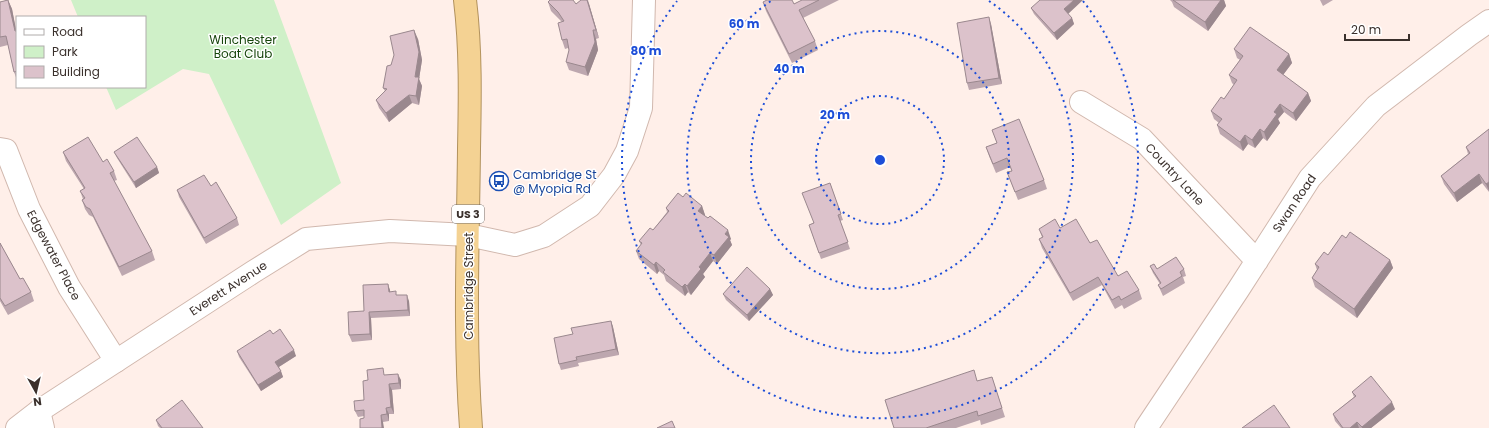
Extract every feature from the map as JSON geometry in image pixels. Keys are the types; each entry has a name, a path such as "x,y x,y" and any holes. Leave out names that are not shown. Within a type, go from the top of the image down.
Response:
{"highway":[{"name":"Cambridge Street","path":"465,0 470,69 468,235 466,257 468,380 471,428"}],"street":[{"name":"Everett Avenue","path":"17,428 41,420 116,361 306,239 390,231 468,235 515,245 544,236 590,206 614,175 627,151 641,108 644,0"},
{"name":"Swan Road","path":"1146,428 1310,178 1376,106 1489,21"},
{"name":"Country Lane","path":"1081,102 1142,139 1257,260"},
{"name":"Edgewater Place","path":"0,149 6,150 29,209 68,287 116,361"}],"green space":[{"name":"Winchester Boat Club","path":"71,0 274,0 341,183 281,225 209,74 183,69 116,110 106,88 146,88 146,16 78,16"}],"building":[{"path":"8,0 16,31 16,71 14,72 6,36 0,37 0,2"},
{"path":"550,0 573,0 576,4 581,0 587,0 596,30 593,30 595,42 585,67 566,62 569,50 567,39 562,40 558,23 564,21 558,12 548,2"},
{"path":"767,0 792,0 794,4 802,0 819,0 799,10 815,41 789,54 763,2"},
{"path":"1040,0 1074,0 1064,9 1072,18 1054,33 1031,8"},
{"path":"1173,0 1221,0 1205,22"},
{"path":"989,17 999,78 967,83 957,23"},
{"path":"1250,27 1289,54 1277,70 1308,93 1293,113 1280,104 1274,112 1277,114 1264,132 1260,129 1252,140 1245,135 1240,142 1217,125 1222,119 1211,111 1221,97 1224,99 1237,80 1229,75 1243,56 1234,49"},
{"path":"414,30 419,52 415,77 419,77 416,96 409,95 386,113 376,100 387,89 383,88 387,66 391,65 394,55 390,36"},
{"path":"1019,119 1044,180 1015,192 1007,172 1012,171 1007,158 993,164 986,147 997,143 992,130"},
{"path":"1489,129 1489,182 1486,184 1479,174 1454,193 1441,176 1470,153 1466,147"},
{"path":"88,137 103,162 107,159 114,171 110,173 152,251 119,267 90,209 86,207 82,200 85,198 80,191 85,188 63,152"},
{"path":"137,137 157,167 134,182 114,152"},
{"path":"204,175 211,186 216,182 237,218 204,238 177,190"},
{"path":"830,183 841,214 838,215 848,242 819,253 809,225 814,223 802,193"},
{"path":"678,193 683,197 686,193 702,206 698,211 708,218 710,216 728,230 725,234 729,237 714,255 710,253 699,267 701,269 687,286 685,284 682,287 663,272 665,270 656,262 654,265 636,251 642,243 639,241 650,228 653,230 669,211 666,208"},
{"path":"1055,219 1060,228 1076,219 1090,243 1097,240 1118,276 1127,271 1139,290 1121,300 1119,296 1112,300 1098,277 1070,293 1039,239 1043,237 1039,229"},
{"path":"1350,232 1390,260 1354,309 1312,278 1319,267 1315,264 1324,252 1328,255 1342,235 1346,238"},
{"path":"0,243 20,279 23,278 31,292 5,306 0,298"},
{"path":"1176,257 1184,269 1180,272 1182,276 1161,289 1158,285 1161,283 1150,266 1154,264 1157,269"},
{"path":"747,267 770,289 747,315 723,294"},
{"path":"388,284 389,292 396,291 396,295 407,295 408,310 369,312 370,334 349,335 348,312 364,311 363,285"},
{"path":"611,321 616,349 576,357 577,360 559,364 554,338 573,334 571,328"},
{"path":"280,329 294,350 275,362 281,371 258,385 237,351 270,330 273,334"},
{"path":"383,368 384,375 398,374 399,383 389,384 391,407 386,408 387,414 381,415 382,428 360,428 360,419 364,418 364,410 355,411 354,401 364,400 363,381 368,380 367,370"},
{"path":"974,370 977,381 992,377 1002,408 978,416 977,411 926,428 894,428 885,400"},
{"path":"1371,376 1392,402 1362,427 1357,422 1350,428 1343,428 1333,414 1356,396 1352,392"},
{"path":"182,400 203,428 162,428 156,420"},
{"path":"1274,405 1290,428 1242,428"},
{"path":"672,421 675,428 657,428"}],"place":[{"name":"Cambridge St @ Myopia Rd","path":"499,181"}]}
